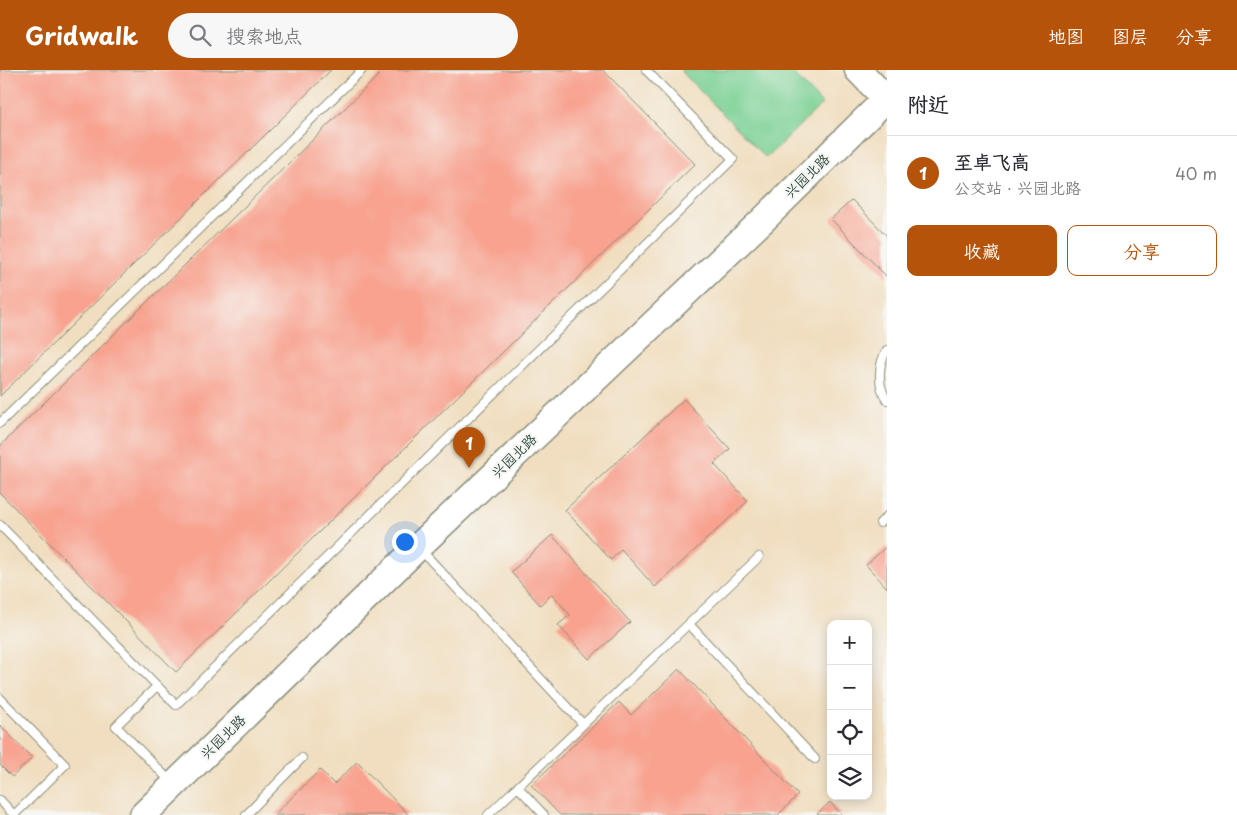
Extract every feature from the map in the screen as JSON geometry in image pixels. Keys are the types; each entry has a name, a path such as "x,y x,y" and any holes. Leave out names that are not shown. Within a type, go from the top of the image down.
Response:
{"main road":[{"path":"858,70 887,99"},
{"name":"兴园北路","path":"143,815 418,547 764,219 887,99"}],"lane":[{"path":"0,423 362,70"},
{"path":"0,525 176,705 733,159 646,70"},
{"path":"887,350 879,370 881,384 887,400"},
{"path":"880,523 887,516"},
{"path":"418,547 584,724"},
{"path":"488,815 759,557"},
{"path":"689,624 815,759"},
{"path":"158,686 116,726 174,784"},
{"path":"0,698 65,765 14,815 0,800"},
{"path":"246,815 302,758"},
{"path":"518,787 544,815"}],"green space":[{"path":"680,70 790,70 822,104 766,158"}],"building":[{"path":"0,70 331,70 0,396"},
{"path":"384,70 603,70 695,164 176,672 0,493 0,446"},
{"path":"852,200 887,236 887,277 831,219"},
{"path":"684,399 730,449 714,464 748,501 655,587 621,549 611,560 565,510"},
{"path":"552,535 630,622 589,659 558,625 570,615 552,594 540,605 511,572"},
{"path":"887,546 887,588 866,565"},
{"path":"679,669 798,795 778,815 560,815 531,785 619,702 631,715"},
{"path":"0,725 32,758 12,777 0,765"},
{"path":"357,762 409,815 274,815 320,770 334,784"},
{"path":"830,802 842,815 816,815"}],"place":[{"name":"至卓飞高","path":"469,468"}]}
